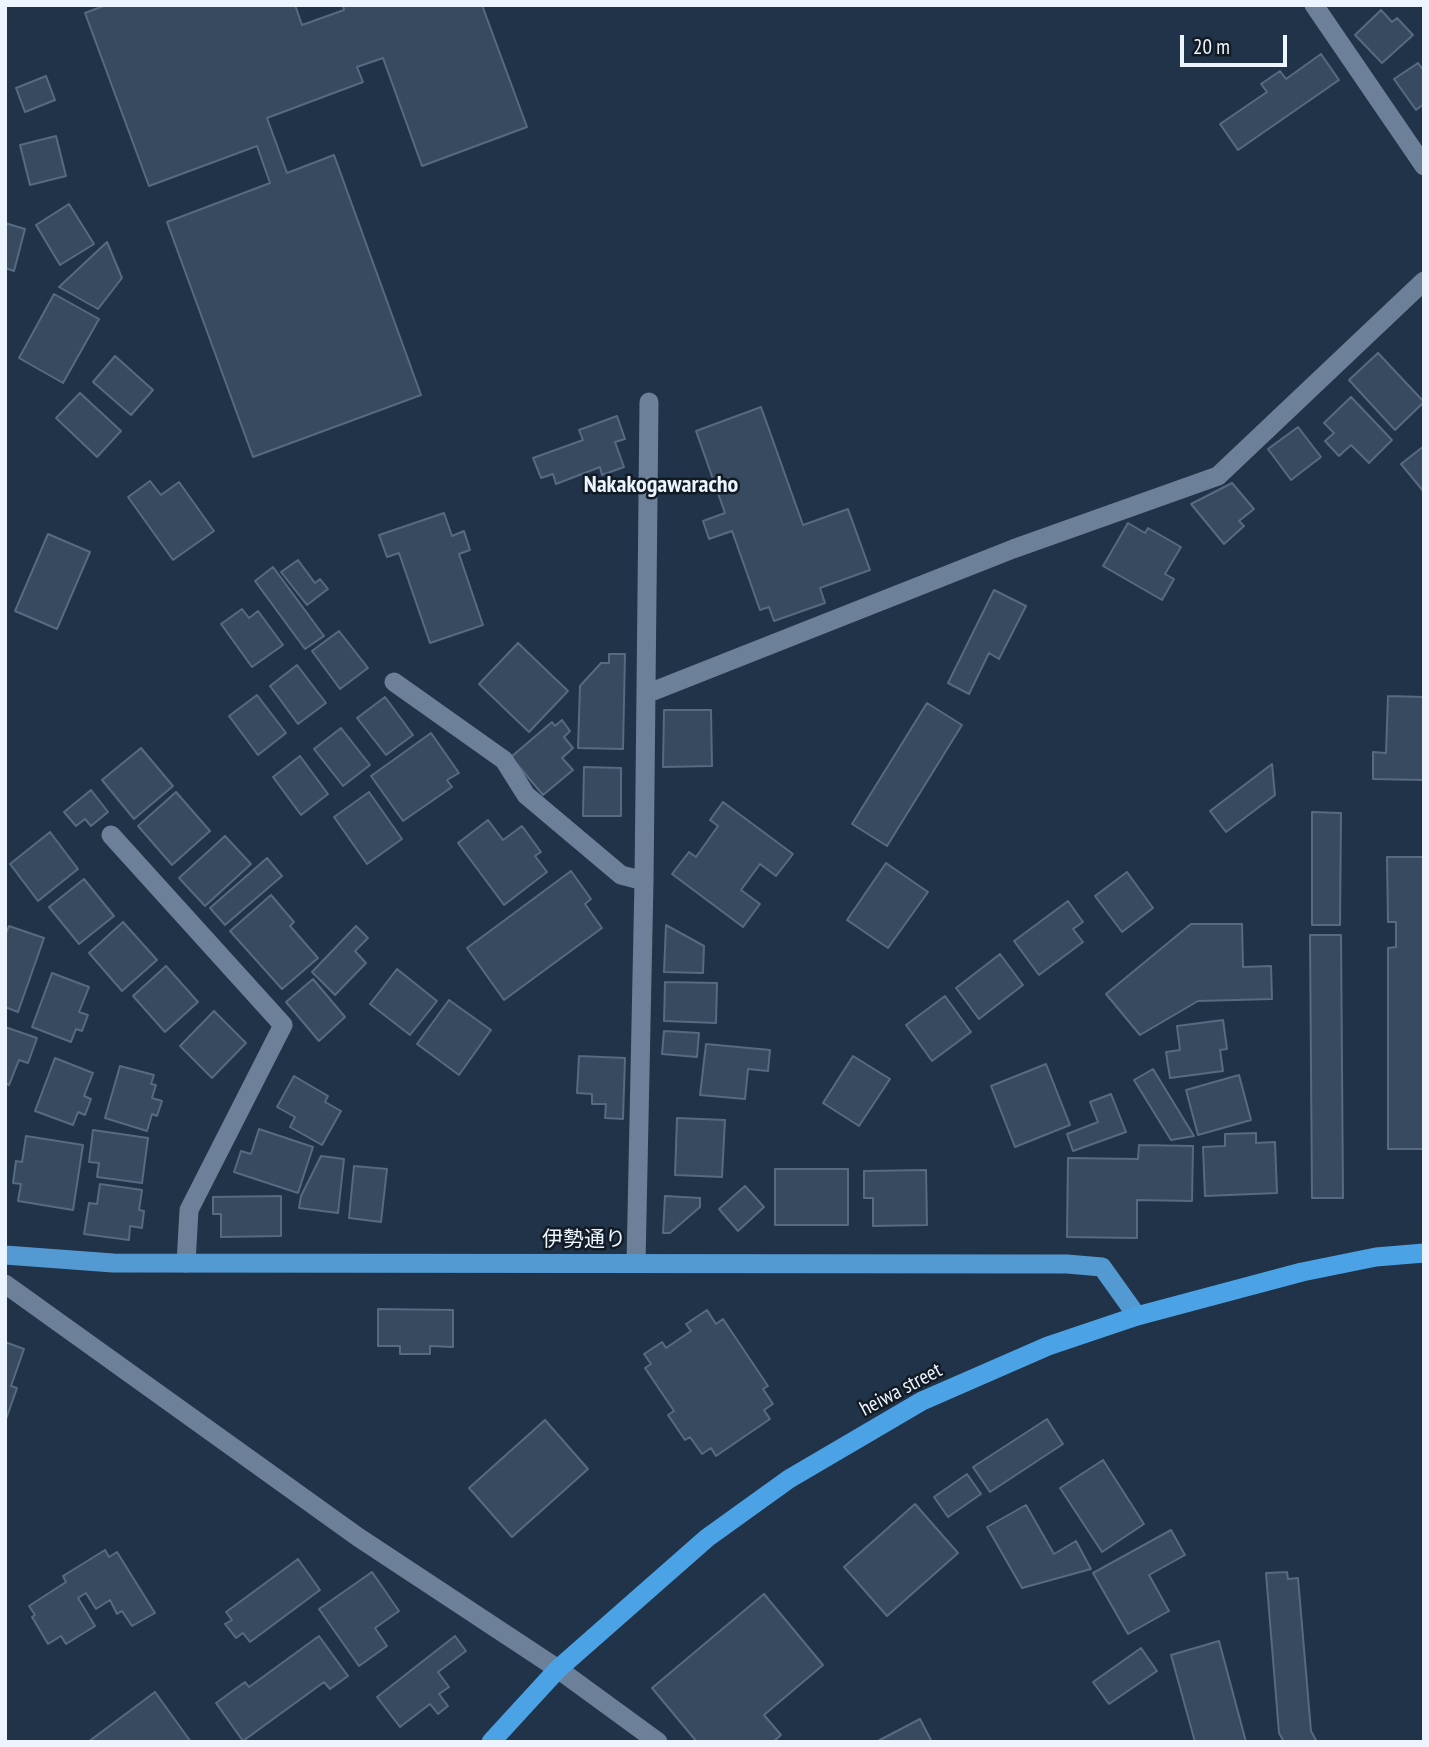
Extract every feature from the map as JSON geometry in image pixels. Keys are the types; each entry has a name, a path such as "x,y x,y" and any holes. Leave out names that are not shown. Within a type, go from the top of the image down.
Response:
{"highway":[{"name":"heiwa street","path":"491,1742 558,1669 707,1538 789,1479 922,1401 1048,1346 1138,1316 1302,1272 1376,1257 1424,1253"}],"main road":[{"name":"伊勢通り","path":"5,1255 113,1263 1067,1264 1102,1267 1138,1316"}],"street":[{"path":"1314,5 1424,166"},
{"path":"646,694 1013,549 1218,476 1424,281"},
{"path":"636,1263 644,881 649,402"},
{"path":"394,682 504,760 526,794 621,875 644,881"},
{"path":"111,835 283,1025 188,1210 186,1263"},
{"path":"5,1284 358,1537 558,1669 658,1742"}],"building":[{"path":"106,5 295,5 302,25 344,10 343,5 482,5 527,127 422,166 383,58 357,67 363,82 267,118 287,173 334,155 421,395 253,457 167,222 270,183 257,146 149,186 85,13"},
{"path":"1381,10 1392,22 1397,18 1413,35 1382,63 1355,35"},
{"path":"1321,54 1339,80 1238,150 1220,124 1267,92 1261,84 1280,71 1286,79"},
{"path":"1418,63 1424,71 1424,104 1416,110 1394,79"},
{"path":"46,76 55,100 25,112 16,88"},
{"path":"56,136 66,176 30,185 20,145"},
{"path":"69,204 94,244 60,265 36,225"},
{"path":"5,223 25,229 14,271 5,268"},
{"path":"107,242 122,278 98,309 59,287"},
{"path":"54,294 99,319 63,383 19,358"},
{"path":"1378,353 1424,402 1395,430 1349,380"},
{"path":"115,356 153,390 131,415 93,382"},
{"path":"80,393 121,431 97,457 56,418"},
{"path":"1351,397 1392,440 1369,463 1351,445 1339,456 1325,441 1334,433 1324,423"},
{"path":"761,407 803,525 848,509 870,570 820,588 825,603 774,621 769,607 760,610 732,531 709,539 703,521 725,513 696,431"},
{"path":"617,416 625,439 615,442 624,467 602,475 600,467 556,484 553,474 541,478 533,458 583,440 579,430"},
{"path":"1298,427 1321,457 1291,480 1268,449"},
{"path":"1424,446 1424,492 1401,464"},
{"path":"150,481 161,495 179,482 214,531 173,560 128,497"},
{"path":"1232,483 1254,509 1239,521 1244,526 1224,544 1191,504"},
{"path":"444,513 452,536 464,531 470,550 459,554 483,625 430,643 399,553 387,557 379,535"},
{"path":"1128,523 1145,533 1148,528 1181,547 1165,574 1174,579 1162,600 1103,566"},
{"path":"48,534 90,552 57,629 15,611"},
{"path":"298,560 315,583 320,579 328,589 307,605 281,572"},
{"path":"273,567 324,636 305,649 255,581"},
{"path":"994,590 1026,606 999,659 989,653 969,694 948,683"},
{"path":"242,609 249,618 258,611 283,645 252,667 221,624"},
{"path":"339,631 368,668 340,689 312,651"},
{"path":"518,643 568,691 529,732 479,684"},
{"path":"609,654 625,654 623,749 578,748 580,686 601,663 609,663"},
{"path":"297,665 326,703 298,724 270,686"},
{"path":"257,695 286,733 258,755 229,716"},
{"path":"1388,696 1424,697 1424,780 1373,779 1373,752 1386,753"},
{"path":"385,697 413,735 386,755 357,718"},
{"path":"927,703 962,725 887,846 852,824"},
{"path":"664,710 711,710 712,766 663,767"},
{"path":"562,720 570,731 564,737 573,748 562,758 573,770 543,795 511,757 552,722 555,726"},
{"path":"341,728 370,765 343,786 314,749"},
{"path":"431,733 459,773 447,780 452,787 403,821 371,776"},
{"path":"141,748 173,786 134,819 102,780"},
{"path":"300,756 328,794 301,815 273,777"},
{"path":"1272,764 1275,795 1226,832 1210,811"},
{"path":"584,767 621,768 621,816 583,816"},
{"path":"91,790 108,812 91,826 85,819 76,826 64,812"},
{"path":"176,792 210,831 172,865 138,826"},
{"path":"369,792 402,839 367,864 334,817"},
{"path":"723,802 793,854 776,876 760,864 741,890 760,904 743,927 672,874 689,852 696,857 718,826 710,820"},
{"path":"1312,812 1341,813 1340,925 1312,925"},
{"path":"488,820 503,840 522,826 541,852 535,856 547,872 504,905 458,843"},
{"path":"50,832 78,869 38,901 10,864"},
{"path":"225,836 251,864 205,906 179,878"},
{"path":"1387,857 1424,857 1424,1149 1388,1149 1388,948 1396,947 1396,922 1388,922"},
{"path":"267,858 282,876 225,925 210,908"},
{"path":"886,863 928,892 888,948 847,920"},
{"path":"571,871 591,899 585,904 602,928 504,1000 467,948"},
{"path":"1127,872 1153,908 1122,932 1095,896"},
{"path":"84,879 114,916 79,944 49,907"},
{"path":"271,895 294,922 290,926 318,958 282,989 230,931"},
{"path":"1068,901 1083,922 1073,929 1083,942 1039,975 1014,941"},
{"path":"123,922 157,960 122,991 89,953"},
{"path":"1191,924 1242,924 1243,967 1271,966 1272,999 1198,1001 1140,1035 1106,994"},
{"path":"666,925 704,946 703,973 664,972"},
{"path":"9,926 44,938 18,1012 5,1007 5,936"},
{"path":"356,926 368,938 355,951 366,963 335,995 312,972"},
{"path":"1310,935 1341,935 1343,1198 1312,1198"},
{"path":"1000,954 1023,985 979,1019 956,988"},
{"path":"166,966 198,1002 165,1032 133,996"},
{"path":"397,969 437,1001 410,1035 370,1004"},
{"path":"52,973 89,987 79,1012 88,1015 82,1031 76,1029 71,1042 32,1027"},
{"path":"313,979 345,1017 319,1041 286,1002"},
{"path":"665,982 717,983 716,1023 664,1021"},
{"path":"945,996 971,1032 932,1061 906,1025"},
{"path":"449,1000 491,1030 459,1075 417,1044"},
{"path":"214,1011 246,1043 212,1078 180,1046"},
{"path":"1223,1020 1227,1049 1220,1050 1223,1071 1170,1078 1166,1052 1180,1050 1177,1026"},
{"path":"5,1027 37,1038 28,1063 19,1060 9,1085 5,1083"},
{"path":"664,1031 699,1033 697,1057 662,1054"},
{"path":"706,1044 770,1050 768,1071 748,1069 745,1099 700,1095"},
{"path":"579,1056 625,1058 623,1119 605,1118 606,1104 592,1104 592,1094 577,1093"},
{"path":"853,1056 890,1079 859,1126 823,1103"},
{"path":"55,1058 93,1073 84,1096 91,1099 85,1115 78,1112 73,1125 35,1111"},
{"path":"1046,1064 1070,1125 1015,1147 991,1086"},
{"path":"120,1066 154,1075 151,1084 156,1085 152,1098 162,1101 157,1116 152,1114 147,1131 105,1118"},
{"path":"1153,1069 1194,1136 1171,1140 1134,1080"},
{"path":"1239,1075 1251,1120 1198,1135 1186,1090"},
{"path":"294,1076 328,1096 325,1102 341,1111 322,1145 290,1127 295,1117 277,1107"},
{"path":"1111,1094 1126,1132 1073,1151 1067,1134 1098,1122 1090,1102"},
{"path":"677,1118 725,1120 722,1177 675,1175"},
{"path":"259,1129 313,1147 298,1193 234,1172 241,1151 251,1154"},
{"path":"93,1130 148,1138 142,1183 97,1177 99,1163 89,1162"},
{"path":"1256,1133 1256,1143 1275,1142 1277,1193 1205,1196 1203,1147 1225,1146 1225,1134"},
{"path":"26,1136 83,1145 73,1210 18,1201 21,1184 13,1183 16,1161 22,1162"},
{"path":"1139,1145 1193,1146 1192,1201 1137,1200 1137,1238 1067,1237 1068,1158 1138,1159"},
{"path":"321,1156 344,1159 338,1213 299,1208 301,1196"},
{"path":"354,1166 387,1169 381,1222 349,1218"},
{"path":"775,1169 848,1169 848,1225 775,1225"},
{"path":"926,1170 927,1225 873,1226 873,1198 864,1198 864,1171"},
{"path":"100,1184 142,1190 139,1210 144,1211 142,1228 130,1226 129,1240 84,1234 89,1203 97,1204"},
{"path":"745,1186 764,1207 738,1231 719,1209"},
{"path":"281,1196 281,1236 221,1237 221,1214 213,1214 213,1197"},
{"path":"665,1196 700,1198 700,1207 670,1233 663,1233"},
{"path":"378,1309 453,1310 453,1347 430,1346 430,1354 400,1354 400,1346 378,1346"},
{"path":"707,1310 716,1324 723,1319 768,1386 763,1389 773,1404 764,1410 770,1419 716,1456 711,1448 702,1454 690,1437 685,1440 668,1415 674,1411 645,1368 651,1364 644,1354 662,1342 666,1348 691,1331 686,1324"},
{"path":"5,1342 24,1349 11,1386 17,1388 5,1422"},
{"path":"1047,1419 1063,1444 990,1492 973,1467"},
{"path":"545,1420 588,1469 512,1537 469,1488"},
{"path":"1103,1460 1144,1524 1102,1552 1060,1488"},
{"path":"967,1474 981,1494 948,1517 934,1497"},
{"path":"915,1504 958,1553 887,1616 844,1567"},
{"path":"1026,1505 1054,1554 1076,1541 1091,1569 1022,1588 987,1527"},
{"path":"1171,1530 1185,1555 1149,1575 1169,1611 1128,1634 1093,1573"},
{"path":"105,1550 109,1557 117,1552 155,1613 132,1626 122,1611 117,1614 110,1600 96,1609 86,1593 78,1598 95,1626 66,1644 61,1636 48,1644 32,1617 35,1615 29,1606 66,1582 63,1576"},
{"path":"298,1559 320,1590 250,1642 243,1633 236,1638 225,1624 232,1620 226,1612"},
{"path":"372,1572 399,1611 375,1628 387,1646 359,1666 319,1609"},
{"path":"1287,1572 1288,1579 1298,1578 1311,1731 1317,1742 1284,1742 1279,1733 1266,1573"},
{"path":"764,1594 823,1665 764,1715 781,1735 773,1742 697,1742 652,1688"},
{"path":"319,1636 348,1676 330,1689 324,1682 243,1741 216,1703 245,1682 249,1687"},
{"path":"455,1636 466,1651 438,1672 449,1687 439,1694 448,1706 438,1714 430,1704 400,1727 377,1697"},
{"path":"1219,1641 1246,1742 1195,1742 1171,1655"},
{"path":"1141,1648 1157,1671 1109,1704 1093,1682"},
{"path":"155,1692 191,1742 88,1742"},
{"path":"920,1719 932,1742 876,1742"}],"district":[{"name":"Nakakogawaracho","path":"661,485"}]}
